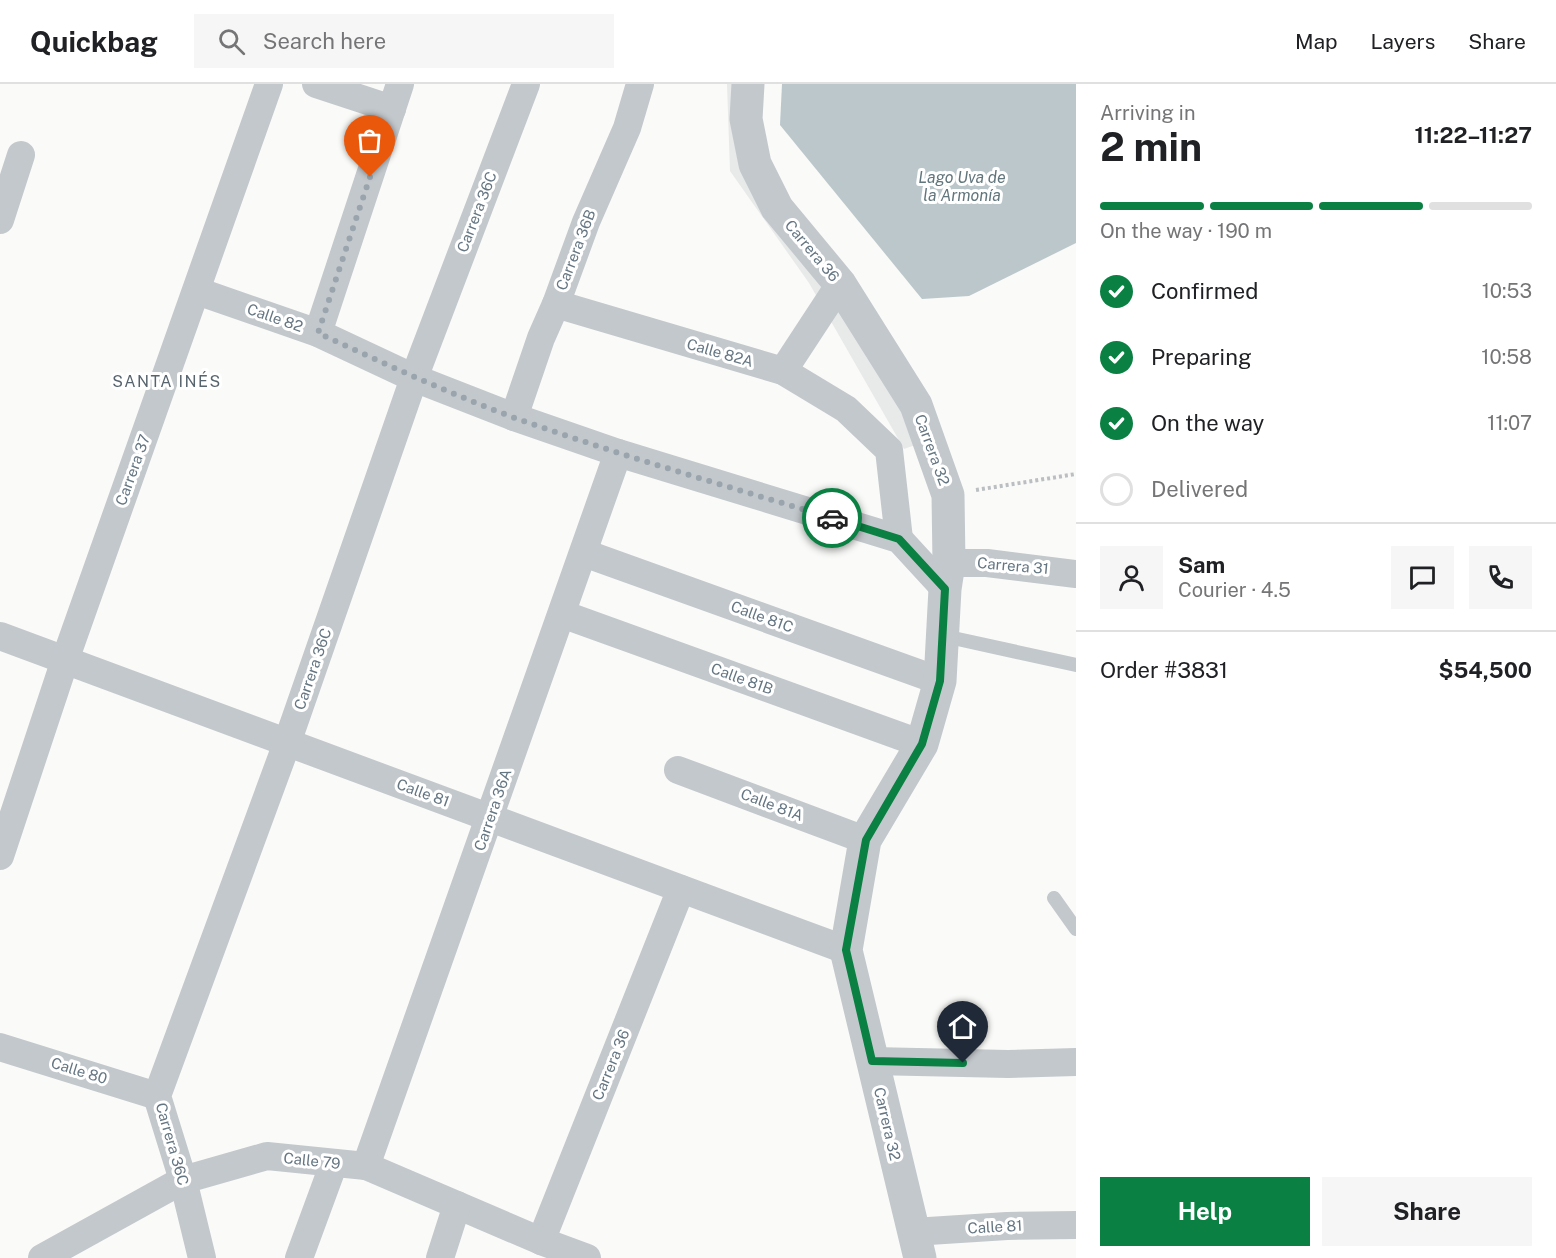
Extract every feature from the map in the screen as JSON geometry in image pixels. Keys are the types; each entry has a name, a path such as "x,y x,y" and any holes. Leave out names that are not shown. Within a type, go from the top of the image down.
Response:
{"street":[{"name":"Carrera 37","path":"0,856 65,660 269,84"},
{"path":"316,84 396,97 318,333"},
{"name":"Carrera 36C","path":"202,1258 183,1180 158,1096 287,742 414,378 526,84"},
{"name":"Carrera 36B","path":"514,417 541,338 586,222 627,128 640,84"},
{"name":"Carrera 36","path":"748,84 746,119 755,164 777,208 840,284 916,405"},
{"path":"0,219 21,155"},
{"path":"783,371 840,284"},
{"name":"Calle 82","path":"197,291 318,333 414,378 514,417 618,453 899,539"},
{"name":"Calle 82A","path":"556,304 783,371 846,409 889,450 899,539"},
{"name":"Carrera 32","path":"916,405 948,495 947,576 940,681 922,744 866,840 846,950 917,1245"},
{"name":"Carrera 36A","path":"366,1166 618,453"},
{"path":"899,539 947,576"},
{"name":"Calle 81C","path":"584,553 940,681"},
{"name":"Carrera 31","path":"947,576 987,563 1076,574"},
{"name":"Calle 81B","path":"562,614 922,744"},
{"name":"Calle 81","path":"0,636 846,950"},
{"name":"Calle 81A","path":"678,770 866,840"},
{"name":"Carrera 36","path":"541,1241 681,889"},
{"name":"Calle 80","path":"0,1047 158,1096"},
{"path":"872,1061 1008,1064 1076,1062"},
{"name":"Calle 79","path":"42,1258 183,1180 267,1156 366,1166 541,1241 587,1258"},
{"path":"299,1258 334,1163"},
{"path":"440,1258 457,1205"},
{"name":"Calle 81","path":"917,1245 1007,1226 1076,1225"}],"lane":[{"path":"944,636 1076,665"},
{"path":"1054,898 1076,929"}],"path":[{"path":"948,495 1076,474"}],"shaded area":[{"path":"727,84 736,84 735,129 830,285 921,443 904,449 809,283 730,171"}],"water":[{"name":"Lago Uva de la Armonía","path":"782,84 1076,84 1076,243 969,296 922,299 780,125"}],"way so far":[{"path":"370,177 318,333 414,378 514,417 618,453 832,518"}],"district":[{"name":"SANTA INÉS","path":"167,381"}],"route":[{"path":"832,518 899,539 945,589 940,681 922,744 866,840 846,950 872,1061 963,1063"}]}
